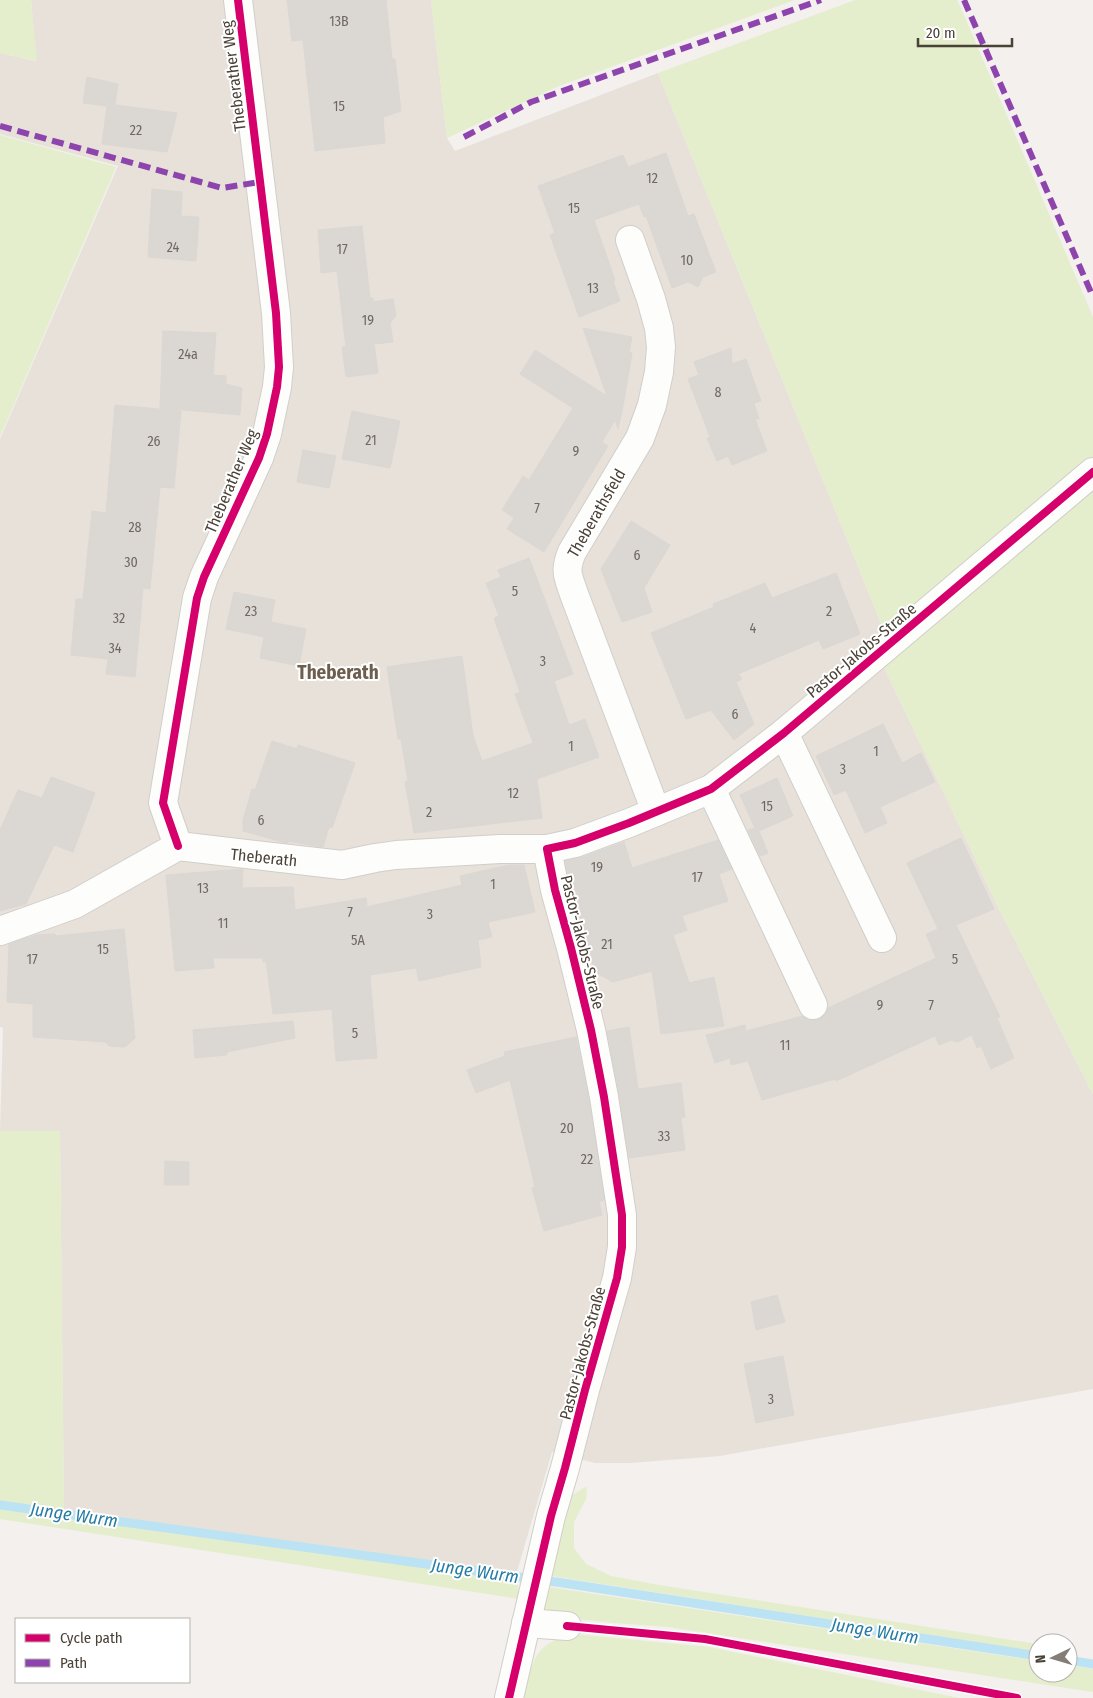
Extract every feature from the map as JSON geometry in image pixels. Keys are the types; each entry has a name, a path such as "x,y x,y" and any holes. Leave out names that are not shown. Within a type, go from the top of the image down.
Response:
{"street":[{"name":"Theberather Weg","path":"178,846 164,803 197,598 204,577 259,458 268,434 274,409 279,367 276,313 238,0"},
{"name":"Theberathsfeld","path":"630,240 659,328 661,347 659,372 652,405 640,438 572,552 567,564 568,576 574,594 656,812"},
{"name":"Pastor-Jakobs-Straße","path":"509,1698 539,1564 584,1390 617,1278 622,1247 622,1215 606,1106 591,1030 546,849 575,843 711,789 784,733 1093,472"},
{"path":"784,733 882,938"},
{"path":"711,789 813,1005"},
{"name":"Theberath","path":"178,846 342,865 396,855 500,848 546,849"},
{"path":"0,931 75,904 178,846"},
{"path":"529,1611 567,1626"}],"shaded area":[{"path":"31,0 431,0 447,138 455,151 658,73 884,631 872,640 880,659 998,907 1093,1094 1093,1389 720,1456 630,1463 595,1463 552,1452 516,1575 64,1510 60,1132 0,1131 3,1028 0,1027 0,439 118,166 0,134 0,53 36,61"}],"green space":[{"path":"0,0 31,0 37,61 0,53"},
{"path":"431,0 795,0 559,86 447,138"},
{"path":"855,0 957,0 1093,317 1093,459 884,631 658,73"},
{"path":"0,135 116,167 0,437"},
{"path":"1093,481 1093,1094 998,907 880,659"},
{"path":"0,1131 60,1131 64,1510 516,1575 520,1599 0,1519"},
{"path":"587,1486 586,1499 574,1522 574,1548 586,1564 611,1576 1028,1642 1028,1650 551,1576 569,1497"},
{"path":"549,1587 1028,1659 1028,1682 668,1627 549,1616 543,1611"},
{"path":"563,1633 709,1647 959,1698 524,1698 536,1657 544,1647"},
{"path":"1078,1667 1093,1669 1093,1692 1034,1683 1078,1683"}],"building":[{"path":"287,0 386,0 392,59 395,59 401,111 383,117 385,143 315,151 303,40 292,41"},
{"path":"87,77 118,84 115,105 177,113 167,152 102,144 107,106 83,103"},
{"path":"666,153 688,216 694,214 716,272 703,277 698,287 688,282 672,288 646,216 644,217 639,204 594,220 615,280 613,281 620,301 579,317 550,235 555,233 538,186 623,155 628,167"},
{"path":"152,189 182,192 181,216 199,217 196,261 148,257"},
{"path":"362,226 370,298 373,298 373,302 393,299 396,316 390,323 393,342 374,344 378,373 346,377 342,347 346,347 337,271 321,273 318,230"},
{"path":"583,328 632,337 629,352 632,353 623,406 618,429 615,420 602,442 608,446 544,552 507,529 514,518 502,510 523,476 529,480 573,408 520,374 535,350 607,396"},
{"path":"163,331 216,333 213,375 226,376 226,384 242,388 240,415 160,408"},
{"path":"731,348 732,364 746,359 761,401 754,403 759,419 755,419 767,451 732,465 728,456 717,461 707,438 710,437 688,379 699,375 694,362"},
{"path":"115,405 181,411 174,488 160,487 150,589 143,588 135,677 106,674 108,659 71,655 76,599 83,599 92,511 106,513"},
{"path":"352,411 400,421 390,468 342,459"},
{"path":"303,450 336,456 329,488 297,482"},
{"path":"631,521 670,545 644,588 652,612 622,622 601,569"},
{"path":"529,558 573,674 554,681 569,725 585,719 599,757 537,779 542,818 414,833 405,782 408,781 401,739 398,739 387,667 462,656 473,736 482,761 533,743 515,694 520,692 494,618 499,616 486,583 501,577 498,570"},
{"path":"836,573 860,634 823,649 819,640 738,674 742,679 736,682 754,724 734,740 711,710 686,719 651,633 714,607 713,604 765,583 772,598"},
{"path":"234,592 275,600 271,622 306,629 299,666 260,658 264,637 226,629"},
{"path":"883,724 902,763 921,753 935,782 880,807 887,823 865,833 846,790 834,795 816,756"},
{"path":"272,741 297,749 298,745 355,763 332,828 329,827 323,847 287,841 288,843 286,843 243,831 243,820 252,789 255,790"},
{"path":"51,777 95,793 73,852 54,845 26,904 0,911 0,830 18,790 42,798"},
{"path":"777,778 793,816 759,831 768,853 760,856 748,830 755,828 740,795"},
{"path":"961,838 994,909 956,925 1000,1017 997,1018 1014,1058 991,1069 981,1046 977,1048 972,1035 957,1042 951,1040 939,1045 935,1036 836,1081 835,1079 762,1100 748,1061 731,1065 730,1058 715,1063 706,1035 745,1025 746,1031 803,1016 811,1020 819,1019 826,1014 828,1008 936,958 926,934 938,929 907,863"},
{"path":"718,840 732,869 719,874 728,901 682,916 687,930 673,935 689,983 714,977 724,1026 661,1034 652,971 613,982 595,972 565,861 580,858 624,842 632,868"},
{"path":"509,865 524,865 535,912 488,922 492,937 478,940 481,967 419,981 416,968 370,975 377,1058 336,1061 332,1009 273,1014 266,961 263,962 263,958 213,958 214,968 175,971 166,875 243,869 242,888 293,887 295,910 366,898 367,907 462,885 460,876"},
{"path":"124,929 135,1038 125,1047 109,1046 105,1042 33,1037 33,1004 7,1002 9,944 36,935 55,934 56,936"},
{"path":"293,1021 295,1038 227,1052 227,1055 195,1058 193,1030"},
{"path":"629,1027 638,1089 681,1083 685,1117 681,1118 685,1150 629,1158 607,1031"},
{"path":"576,1037 589,1100 604,1200 599,1202 602,1215 544,1231 532,1188 535,1187 510,1080 476,1093 467,1070 505,1056 504,1052"},
{"path":"165,1161 189,1162 189,1185 164,1185"},
{"path":"777,1295 785,1322 756,1330 751,1302"},
{"path":"783,1356 794,1415 756,1423 744,1364"}],"waterway":[{"name":"Junge Wurm","path":"0,1505 563,1583 1028,1654"},
{"name":"Junge Wurm","path":"1078,1662 1093,1664"}],"marked path":[{"path":"464,137 531,102 821,0"},
{"path":"964,0 1093,297"},
{"path":"0,126 222,188 260,182"}],"cycle path":[{"path":"178,846 163,803 197,598 204,577 259,458 267,434 277,387 279,367 276,313 238,0"},
{"path":"509,1698 551,1516 617,1278 622,1247 622,1215 604,1097 591,1030 555,890 547,849 575,843 711,789 784,733 1093,472"},
{"path":"567,1626 705,1639 1017,1698"}],"district":[{"name":"Theberath","path":"338,672"}]}
